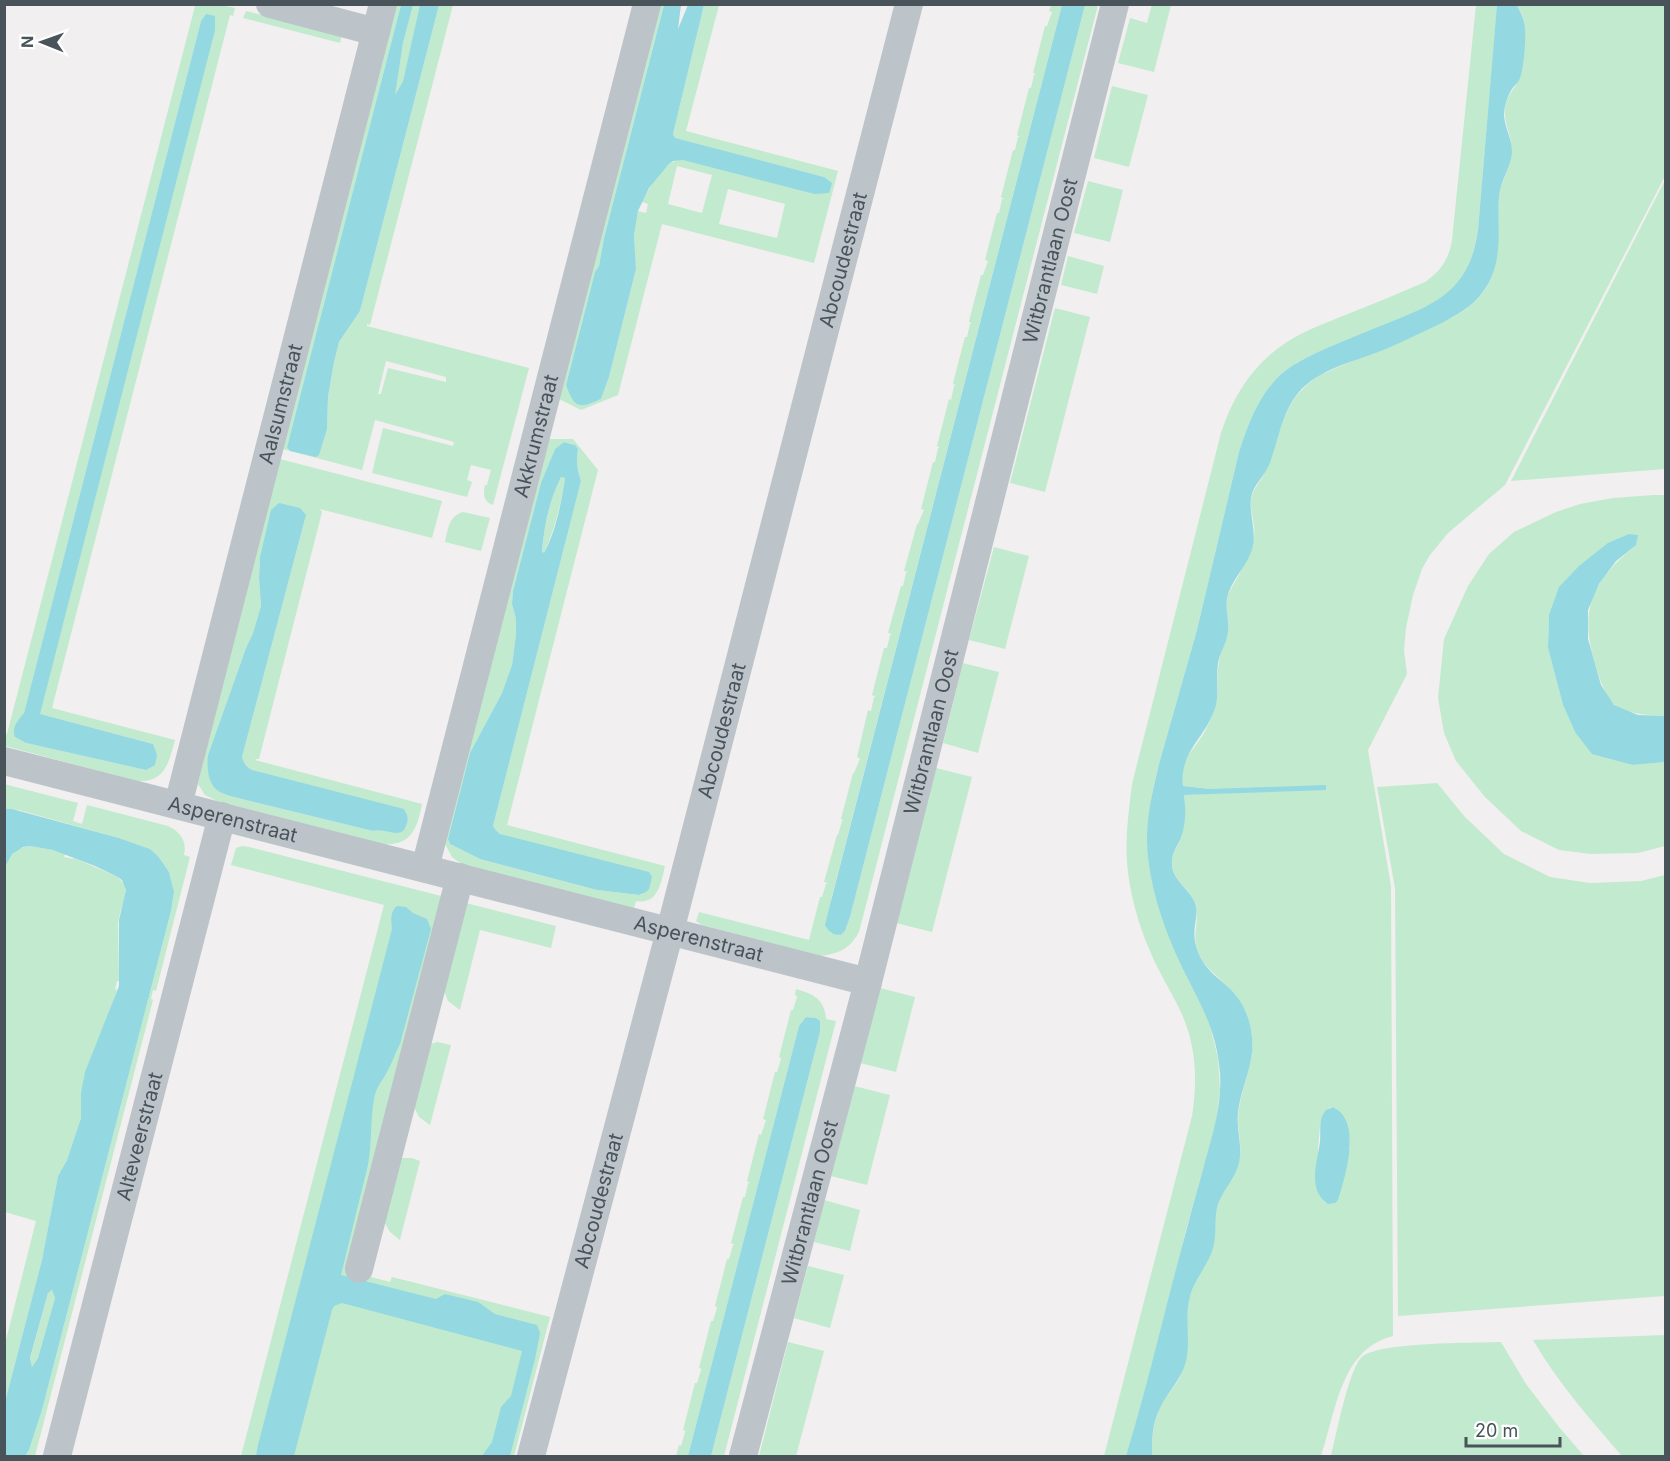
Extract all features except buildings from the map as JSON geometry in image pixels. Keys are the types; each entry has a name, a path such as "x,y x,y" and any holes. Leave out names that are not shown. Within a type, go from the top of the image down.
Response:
{"street":[{"path":"270,4 376,32"},
{"name":"Aalsumstraat","path":"178,805 383,4"},
{"name":"Akkrumstraat","path":"425,868 647,4"},
{"name":"Abcoudestraat","path":"531,1456 670,931 909,4"},
{"name":"Witbrantlaan Oost","path":"743,1456 868,982 1115,4"},
{"name":"Asperenstraat","path":"4,761 868,982"},
{"name":"Alteveerstraat","path":"57,1456 222,816"},
{"path":"359,1269 460,877"}],"green space":[{"path":"1152,4 1171,5 1154,72 1118,63 1130,18 1147,23"},
{"path":"190,5 221,5 235,8 233,16 230,15 52,708 175,740 168,763 160,775 154,779 137,781 5,746 4,733 7,734 195,6","holes":["206,14 39,714 153,744 146,770 26,743 15,737 17,722 24,713 201,21"]},
{"path":"393,5 401,5 287,447 327,429 328,397 339,342 360,311 439,5 453,5 370,325 367,324 367,326 529,368 493,505 487,501 484,494 491,470 471,465 467,480 472,482 467,497 372,473 383,428 453,446 454,442 375,420 362,470 279,448","holes":["386,361 446,377 446,382 388,368 381,394 378,394"]},
{"path":"413,5 420,5 420,8 403,81 394,97 403,43"},
{"path":"659,5 664,5 604,238 599,266 595,272 566,385 575,402 583,405 601,399 609,377 636,269 634,235 638,211 646,213 648,204 642,202 653,182 664,169 683,159 814,194 824,177 675,139 673,134 704,5 719,5 686,131 838,171 814,263 662,224 618,395 581,410 557,398","holes":["677,166 712,175 702,213 668,204","728,189 785,204 777,238 719,224"]},
{"path":"1051,5 1062,5 831,900 830,933 841,935 850,917 1085,5 1098,5 859,932 852,943 843,950 820,956 702,925 696,921 699,912 809,940 820,897 828,883 824,882 837,835 844,821 841,819 853,773 860,759 857,757 868,710 871,711 874,697 876,697 872,695 884,648 887,648 892,634 888,633 901,586 908,572 904,571 917,524 924,510 921,509 933,462 940,448 937,446 949,399 951,400 956,385 953,384 954,379 965,337 972,323 969,322 970,317 981,275 988,261 985,260 997,213 1004,199 1001,197 1013,150 1020,137 1017,135 1029,88 1036,74 1033,73 1045,26 1052,12 1049,11"},
{"path":"1476,5 1497,5 1478,230 1468,265 1460,279 1440,298 1411,314 1303,359 1279,376 1259,402 1239,452 1197,630 1159,764 1152,796 1148,840 1154,888 1210,1026 1218,1058 1220,1090 1216,1123 1186,1230 1141,1410 1126,1456 1104,1456 1194,1102 1194,1061 1189,1034 1179,1008 1153,958 1138,919 1130,884 1127,842 1132,784 1221,433 1233,404 1248,379 1257,367 1279,347 1311,329 1425,282 1443,264 1452,240"},
{"path":"1517,5 1665,5 1665,176 1505,485 1448,533 1422,569 1413,595 1406,628 1404,650 1407,674 1368,750 1391,886 1393,1336 1375,1343 1351,1368 1336,1403 1321,1456 1152,1456 1157,1413 1180,1378 1183,1369 1191,1294 1209,1257 1217,1206 1240,1158 1238,1115 1252,1051 1250,1024 1239,1000 1207,966 1198,952 1195,939 1197,909 1192,897 1177,878 1172,867 1173,855 1184,823 1184,795 1326,789 1210,789 1183,786 1183,768 1212,717 1218,690 1218,668 1228,628 1227,600 1254,537 1252,496 1271,457 1289,408 1306,386 1320,375 1454,317 1472,305 1484,292 1491,279 1497,250 1500,193 1511,154 1505,108 1519,80 1523,60 1525,26","holes":["1329,1108 1337,1109 1345,1120 1350,1149 1325,1203 1319,1194 1320,1125"]},
{"path":"246,11 342,35 340,43 243,18"},
{"path":"1112,86 1148,95 1129,167 1094,158"},
{"path":"1665,180 1665,469 1511,481"},
{"path":"1088,181 1123,190 1110,242 1074,233"},
{"path":"1068,256 1104,266 1097,294 1061,285"},
{"path":"1055,308 1090,317 1045,492 1010,483"},
{"path":"546,439 573,439 598,470 507,825 665,866 660,886 649,900 636,901 634,908 463,865 452,857 445,844","holes":["564,442 573,444 578,449 577,465 581,481 493,826 500,834 642,895 597,890 480,859 450,844 448,839 470,753 502,693 512,665 516,634 516,619 512,604 513,591 541,484 555,449"]},
{"path":"276,458 442,501 432,538 320,509 322,512 259,759 255,760 422,804 412,834 401,842 383,844 217,801 205,795 198,784","holes":["306,515 242,757 248,768 252,770 408,817 406,828 397,833 382,829 373,831 234,797 208,770 208,755 261,606 260,557"]},
{"path":"561,477 565,478 559,507 548,544 542,553 548,514"},
{"path":"1665,495 1665,716 1634,713 1616,706 1602,684 1591,650 1589,615 1598,586 1620,559 1636,545 1549,615 1548,648 1563,705 1575,732 1633,765 1665,762 1665,846 1638,853 1591,854 1559,850 1521,831 1485,797 1456,761 1444,733 1438,698 1444,639 1468,586 1489,554 1514,532 1556,512 1580,504 1613,498"},
{"path":"463,512 490,518 481,551 445,542 452,520"},
{"path":"994,547 1029,556 1005,649 969,640"},
{"path":"963,663 999,672 978,753 943,743"},
{"path":"936,768 972,777 932,932 896,923"},
{"path":"1437,783 1465,817 1504,854 1550,877 1590,883 1641,881 1665,875 1665,1296 1398,1316 1395,888 1377,787"},
{"path":"4,784 78,803 73,821 82,824 87,805 168,826 180,834 185,846 184,855 190,857 156,991 153,990 151,999 153,1000 35,1456 25,1456 42,1410 174,892 169,872 150,849 19,810 6,809 5,811"},
{"path":"30,846 54,850 65,854 64,857 74,858 118,877 125,885 126,894 118,923 119,981 115,989 117,990 81,1093 81,1118 67,1160 58,1176 42,1260 5,1402 5,1344 36,1221 5,1212 4,867 14,852"},
{"path":"242,846 445,897 348,1271 390,1282 392,1277 550,1317 514,1456 241,1456 384,905 231,865 236,848"},
{"path":"462,902 556,926 551,948 480,930 460,1010 448,1001 443,988"},
{"path":"880,988 915,997 896,1072 860,1063"},
{"path":"796,989 808,993 821,1002 826,1019 836,1021 724,1456 711,1456 820,1032 816,1018 806,1017 799,1026 688,1456 676,1456 686,1431 683,1430 695,1383 702,1369 699,1368 711,1321 718,1308 715,1306 727,1259 735,1245 731,1243 743,1197 750,1183 747,1181 759,1134 761,1135 766,1120 763,1119 775,1072 782,1059 779,1057 791,1010 798,997 795,995"},
{"path":"437,1042 451,1045 430,1125 419,1117 413,1105 429,1045"},
{"path":"854,1086 890,1095 867,1185 831,1176"},
{"path":"403,1158 420,1161 400,1240 390,1232 383,1220 399,1160"},
{"path":"824,1200 860,1210 850,1251 814,1242"},
{"path":"808,1266 844,1275 830,1328 794,1318"},
{"path":"52,1290 55,1298 38,1358 32,1368 30,1359 48,1293"},
{"path":"1665,1335 1665,1456 1622,1456 1564,1386 1533,1340"},
{"path":"788,1342 824,1351 796,1456 759,1456"},
{"path":"1501,1342 1526,1384 1584,1456 1331,1456 1348,1387 1358,1362 1363,1356 1373,1351 1408,1346"}],"water":[{"path":"1497,4 1517,5 1524,22 1525,41 1520,78 1506,102 1504,116 1512,152 1500,191 1496,263 1486,288 1470,306 1449,319 1390,347 1325,372 1307,384 1288,409 1269,465 1252,493 1253,545 1228,595 1228,632 1218,663 1216,705 1206,727 1189,753 1183,774 1183,786 1210,789 1326,785 1326,790 1184,795 1184,823 1173,855 1172,867 1195,903 1197,911 1195,939 1204,964 1234,993 1244,1008 1252,1034 1252,1052 1238,1113 1239,1163 1219,1202 1213,1248 1190,1297 1188,1345 1184,1367 1155,1419 1152,1456 1126,1456 1219,1105 1220,1073 1216,1046 1203,1010 1179,960 1159,910 1151,875 1147,830 1159,764 1197,630 1239,452 1259,402 1279,376 1300,361 1415,312 1442,297 1462,277 1469,264 1478,230"},
{"path":"401,5 413,5 403,43 395,95 403,81 420,5 439,5 360,311 339,342 328,397 327,429 319,455 316,457 290,451 287,447"},
{"path":"664,5 681,5 678,29 688,5 704,5 673,134 675,138 824,177 832,183 829,193 814,194 683,160 673,161 668,165 649,188 638,211 634,235 636,269 609,377 601,399 582,405 575,402 566,385 595,272 599,266 604,238"},
{"path":"1062,5 1085,5 850,917 845,931 841,935 835,934 825,925"},
{"path":"206,14 215,16 215,30 40,714 153,744 157,755 155,765 146,770 26,743 15,737 14,730 17,721 24,713 201,21"},
{"path":"564,442 575,445 578,449 577,465 581,481 493,826 500,834 649,872 652,877 649,889 639,895 597,890 480,859 450,844 448,839 470,753 502,693 512,665 516,634 516,619 512,604 513,591 541,483 555,449","holes":["561,477 565,478 555,526 544,553 542,552 544,533 550,504"]},
{"path":"279,503 300,508 306,515 242,757 252,770 404,809 408,819 402,832 373,831 234,797 224,794 213,786 209,777 208,755 261,606 260,557 271,510"},
{"path":"1629,534 1638,535 1636,545 1616,561 1599,584 1588,610 1588,639 1601,685 1614,705 1638,715 1665,716 1665,762 1633,765 1592,754 1575,732 1563,705 1548,648 1549,615 1559,587 1579,566 1608,543"},
{"path":"12,809 119,838 150,849 169,872 174,892 42,1410 25,1456 5,1456 5,1402 42,1260 58,1176 67,1160 81,1118 81,1093 85,1072 119,986 119,920 126,890 122,880 118,877 53,850 23,847 12,854 5,867 4,811","holes":["52,1290 55,1298 38,1358 32,1367 30,1358 48,1293"]},
{"path":"397,906 406,907 427,919 431,929 400,1044 375,1094 368,1165 341,1275 436,1299 445,1294 478,1302 495,1314 537,1325 540,1333 535,1359 510,1456 482,1456 492,1442 501,1407 511,1396 522,1351 342,1303 334,1306 332,1310 294,1456 256,1456 392,929 392,914"},
{"path":"806,1017 820,1021 820,1032 711,1456 688,1456 799,1026"},
{"path":"1333,1107 1342,1114 1350,1137 1347,1164 1338,1200 1328,1204 1317,1191 1315,1176 1320,1125 1326,1110"}]}
